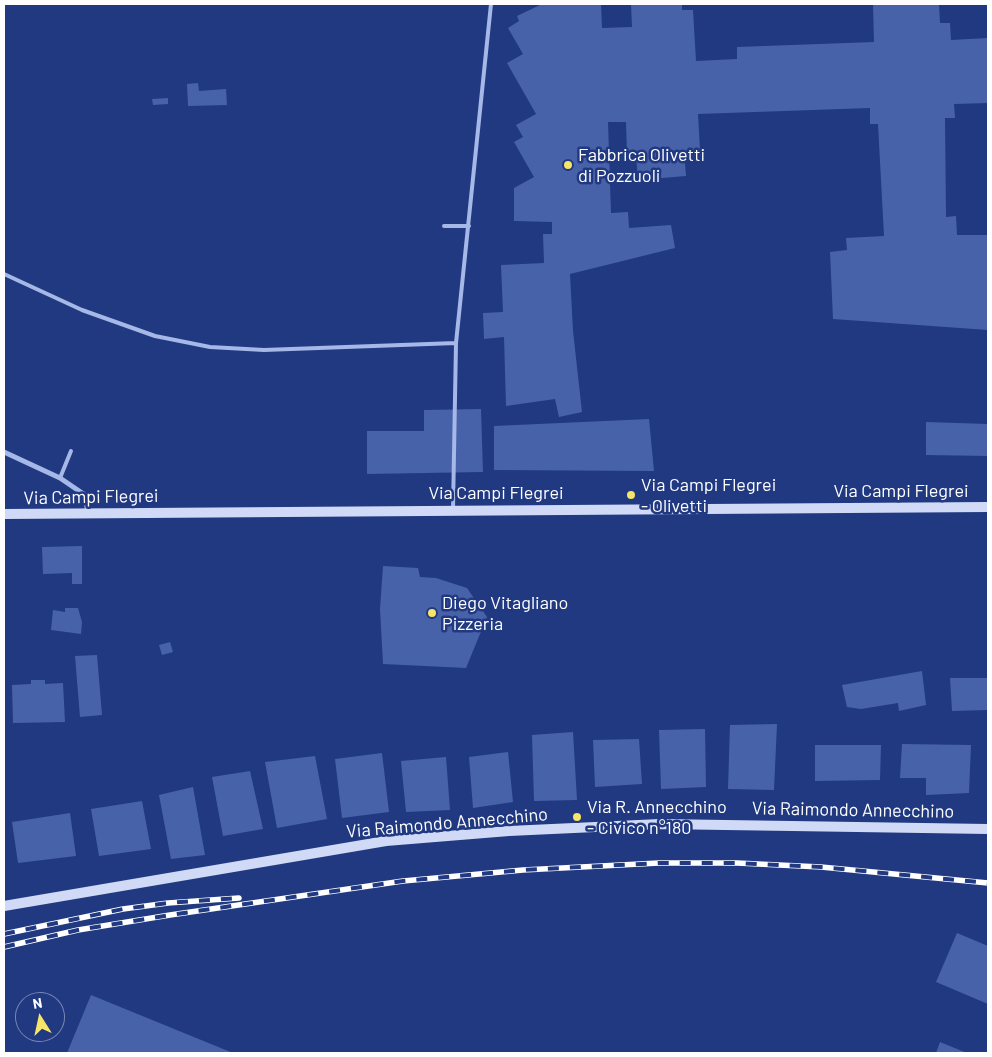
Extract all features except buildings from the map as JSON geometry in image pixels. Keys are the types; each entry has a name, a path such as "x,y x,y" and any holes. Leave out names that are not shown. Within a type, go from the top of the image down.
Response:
{"main road":[{"name":"Via Campi Flegrei","path":"4,514 453,509 988,507"},
{"name":"Via Raimondo Annecchino","path":"4,906 386,841 509,831 660,824 988,829"}],"street":[{"path":"4,452 60,478 85,495 88,513"}],"lane":[{"path":"453,509 456,343 491,4"},
{"path":"444,226 469,226"},
{"path":"4,274 82,310 155,336 210,347 264,350 456,343"},
{"path":"60,478 71,450"}],"railway":[{"path":"4,947 78,930 170,915 403,881 523,870 659,863 737,863 821,867 988,883"},
{"path":"4,934 123,909 168,903 239,898"}],"place":[{"name":"Fabbrica Olivetti di Pozzuoli","path":"568,165"},
{"name":"Via Campi Flegrei - Olivetti","path":"631,495"},
{"name":"Diego Vitagliano Pizzeria","path":"432,613"},
{"name":"Via R. Annecchino - Civico n°180","path":"577,817"}]}
